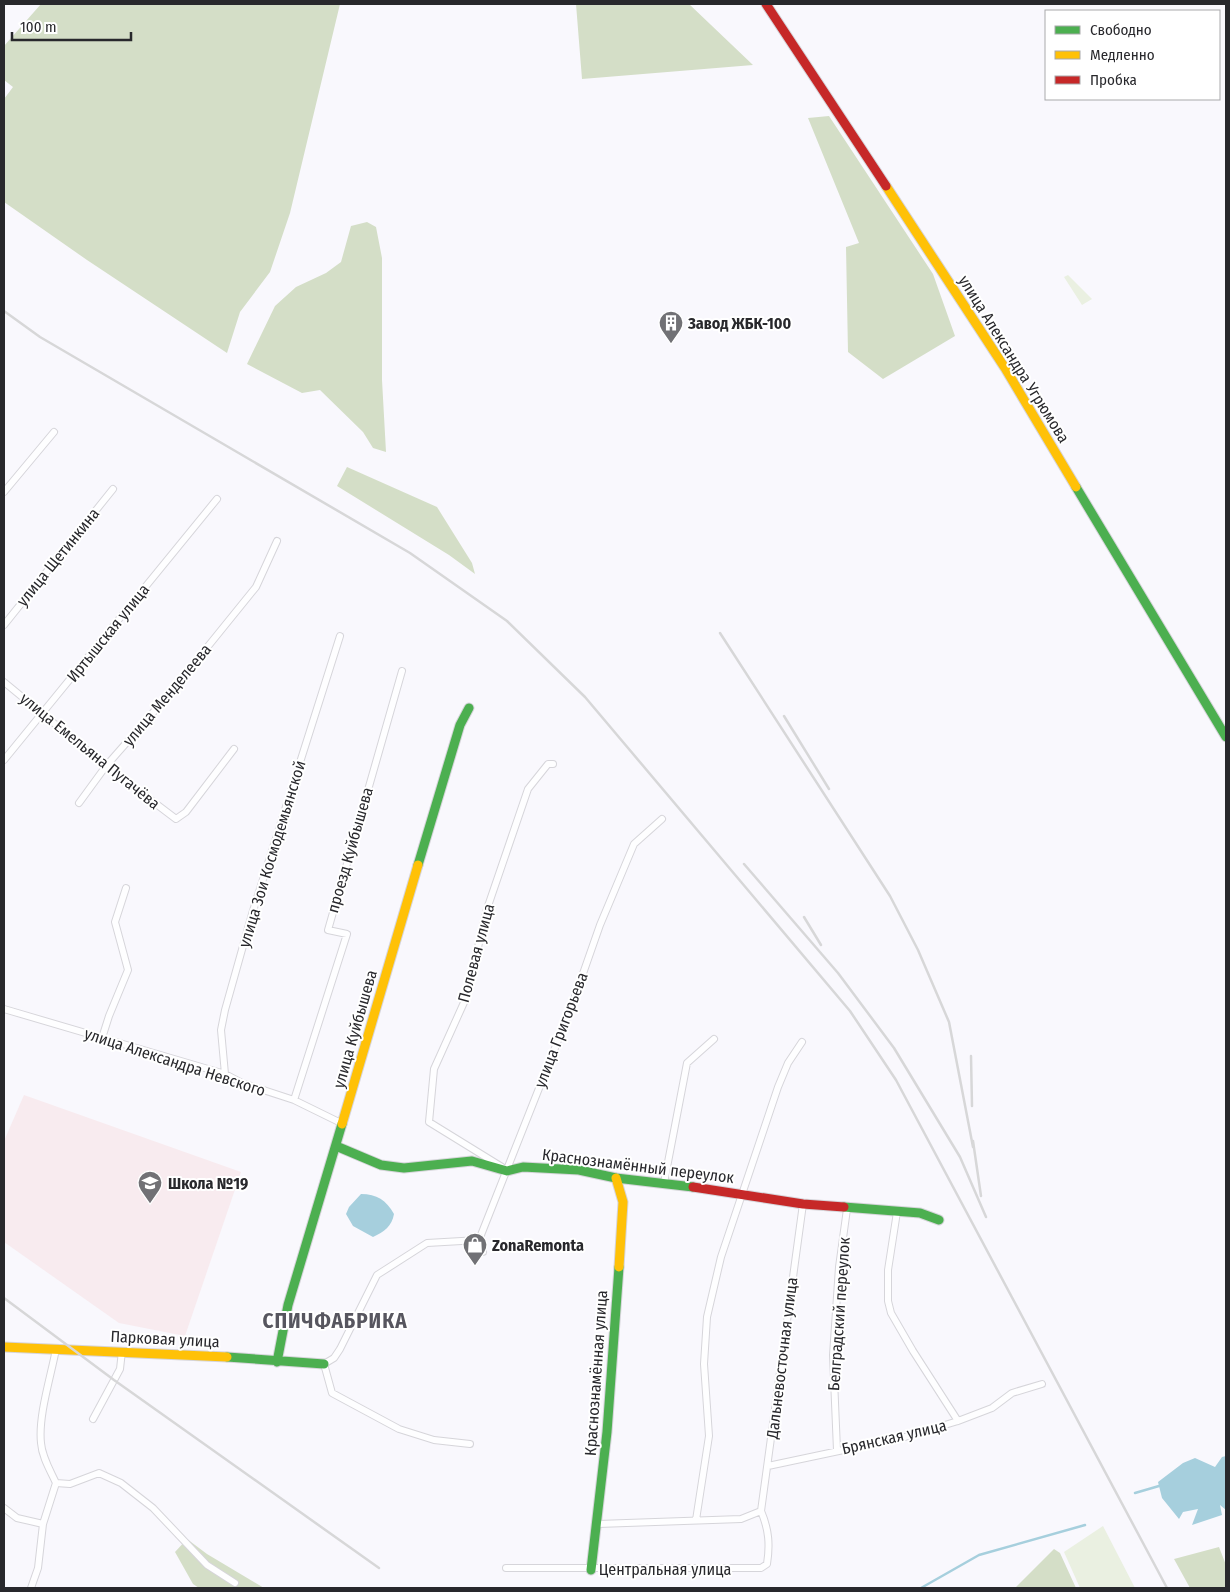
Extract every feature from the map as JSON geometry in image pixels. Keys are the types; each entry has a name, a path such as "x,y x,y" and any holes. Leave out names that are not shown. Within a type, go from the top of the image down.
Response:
{"street":[{"name":"улица Александра Угрюмова","path":"766,4 822,93 1005,368 1226,737"},
{"path":"4,492 54,432"},
{"name":"улица Щетинкина","path":"4,624 112,489"},
{"name":"Иртышская улица","path":"4,760 217,499"},
{"name":"улица Менделеева","path":"80,803 106,766 171,692 256,587 277,541"},
{"name":"улица Зои Космодемьянской","path":"226,1074 221,1030 225,1010 252,914 340,636"},
{"name":"проезд Куйбышева","path":"294,1100 347,934 328,930 402,671"},
{"name":"улица Емельяна Пугачёва","path":"4,682 106,766 176,819 186,812 234,748"},
{"name":"улица Куйбышева","path":"277,1362 288,1306 460,725 469,708"},
{"name":"Полевая улица","path":"507,1170 429,1122 430,1102 434,1069 466,998 487,909 528,789 543,768 548,764 553,764"},
{"name":"улица Григорьева","path":"479,1240 572,1005 600,925 634,844 662,819"},
{"path":"102,1038 128,970 115,922 126,888"},
{"name":"улица Александра Невского","path":"4,1010 226,1074 242,1083 294,1100 343,1124"},
{"path":"664,1183 688,1063 714,1040"},
{"path":"696,1520 709,1436 704,1364 708,1317 721,1257 778,1087 788,1063 802,1042"},
{"name":"Краснознамённый переулок","path":"336,1146 381,1165 404,1168 472,1161 507,1170 523,1167 579,1170 616,1178 664,1183 803,1204 847,1209 920,1213 939,1220"},
{"name":"Краснознамённая улица","path":"591,1570 598,1524 613,1355 623,1202 616,1178"},
{"name":"Дальневосточная улица","path":"761,1511 790,1286 803,1204"},
{"name":"Белградский переулок","path":"837,1450 833,1355 847,1209"},
{"path":"897,1212 888,1270 888,1302 892,1313 913,1350 958,1421"},
{"path":"470,1444 434,1440 399,1429 332,1393 324,1364 334,1358 340,1349 377,1275 427,1243 479,1240 483,1252"},
{"name":"Парковая улица","path":"4,1347 122,1351 324,1364"},
{"path":"31,1588 38,1568 43,1524 56,1483 46,1463 40,1442 42,1420 56,1349"},
{"path":"93,1419 120,1369 122,1351"},
{"name":"Брянская улица","path":"768,1466 905,1437 958,1421 992,1408 1012,1393 1042,1384"},
{"path":"56,1483 70,1484 99,1473 121,1483 153,1508 207,1565 235,1583"},
{"path":"4,1508 17,1518 43,1524"},
{"path":"598,1524 741,1519 761,1511"},
{"name":"Центральная улица","path":"506,1568 591,1570 761,1568 767,1564 770,1543 761,1511"}],"shaded area":[{"path":"24,1095 241,1172 185,1336 119,1323 4,1242 4,1141"}],"green space":[{"path":"41,4 340,4 290,213 270,272 240,312 227,353 4,202 4,99 13,87 4,80 4,46"},
{"path":"576,4 689,4 753,65 582,79"},
{"path":"829,116 933,274 955,336 883,379 848,352 846,247 859,243 808,118"},
{"path":"367,222 376,227 382,258 382,380 386,452 373,448 363,432 320,390 302,393 247,364 275,306 296,287 326,273 341,262 351,226"},
{"path":"1068,275 1092,299 1082,305 1064,277"},
{"path":"347,467 437,507 472,563 475,574 449,555 337,486"},
{"path":"1103,1526 1135,1588 1080,1588 1064,1552"},
{"path":"187,1539 207,1554 264,1588 199,1588 193,1584 175,1552"},
{"path":"1219,1547 1226,1565 1226,1588 1190,1588 1174,1559"},
{"path":"1054,1549 1060,1553 1076,1588 1015,1588"}],"water":[{"path":"361,1194 372,1195 380,1199 388,1205 394,1214 387,1228 373,1237 353,1226 346,1214 349,1207"},
{"path":"1226,1456 1226,1510 1220,1505 1222,1515 1192,1525 1198,1509 1183,1512 1179,1519 1162,1498 1158,1482 1183,1463 1195,1458 1215,1467 1222,1457"}],"waterway":[{"path":"1135,1493 1159,1486"},
{"path":"921,1588 979,1555 1085,1525"}],"railway":[{"path":"4,311 40,337 410,553 507,621 585,697 850,1011 896,1080 1167,1588"},
{"path":"720,633 890,896 918,950 949,1022 973,1147"},
{"path":"784,716 829,789"},
{"path":"744,864 838,973 894,1048 960,1157 986,1217"},
{"path":"804,917 821,945"},
{"path":"971,1056 972,1106"},
{"path":"973,1141 981,1196"},
{"path":"4,1298 114,1380 379,1568"}],"traffic: fast":[{"path":"1076,487 1226,737"},
{"path":"418,865 460,725 469,708"},
{"path":"277,1362 288,1305 342,1124"},
{"path":"336,1146 381,1165 404,1168 472,1161 507,1171 523,1167 579,1170 616,1178 693,1187"},
{"path":"844,1207 920,1213 939,1220"},
{"path":"591,1570 607,1432 619,1267"},
{"path":"227,1357 324,1364"}],"traffic: slow":[{"path":"886,186 1005,368 1076,487"},
{"path":"342,1124 418,865"},
{"path":"616,1178 623,1202 619,1267"},
{"path":"4,1347 227,1357"}],"traffic: jam":[{"path":"766,4 886,186"},
{"path":"693,1187 803,1204 844,1207"}],"place":[{"name":"Завод ЖБК-100","path":"671,344"},
{"name":"Школа №19","path":"150,1204"},
{"name":"ZonaRemonta","path":"475,1266"}],"district":[{"name":"СПИЧФАБРИКА","path":"335,1321"}]}
